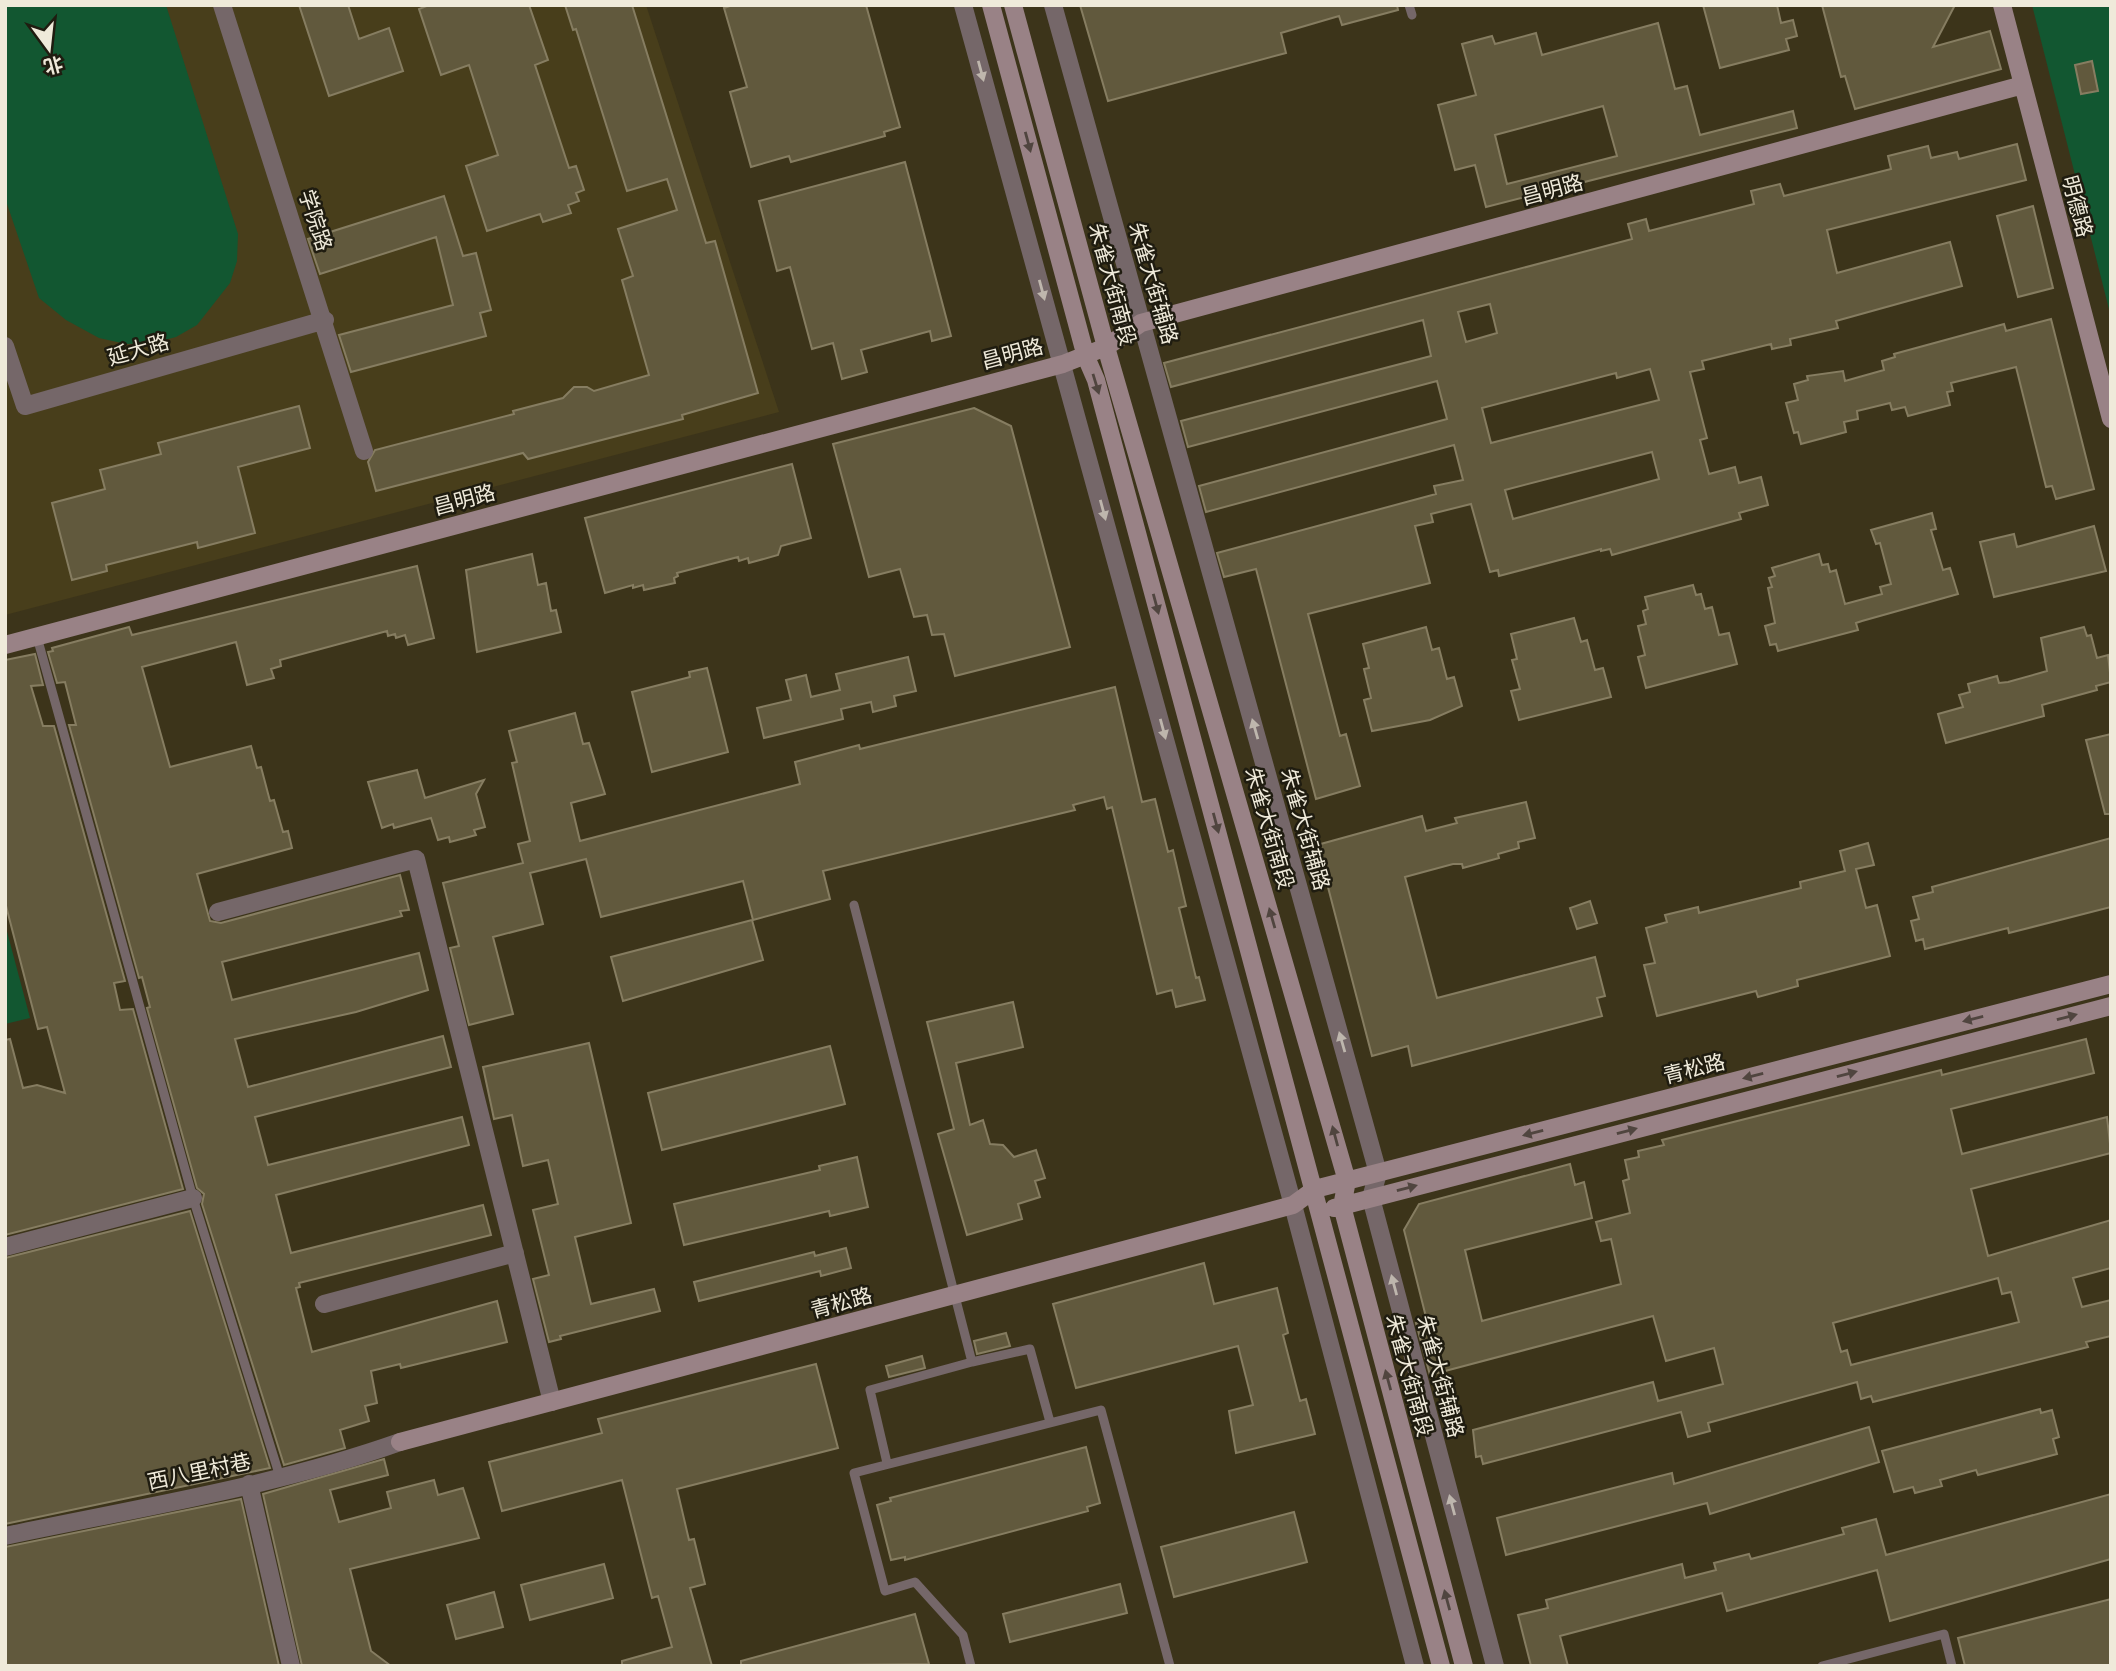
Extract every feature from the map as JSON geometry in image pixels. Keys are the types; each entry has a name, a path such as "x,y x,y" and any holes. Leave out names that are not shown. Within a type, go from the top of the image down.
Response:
{"main road":[{"name":"朱雀大街南段","path":"991,5 1086,357 1096,380 1441,1666"},
{"name":"朱雀大街南段","path":"1013,5 1106,347 1348,1181 1342,1206 1464,1666"},
{"name":"明德路","path":"2002,5 2111,419"},
{"name":"昌明路","path":"5,645 1063,364 1106,347 1141,323 2023,85"},
{"name":"青松路","path":"400,1443 1293,1205 1315,1189 2111,984"},
{"name":"青松路","path":"1293,1205 1321,1211 1342,1206 2111,1006"}],"street":[{"name":"学院路","path":"222,5 325,320 364,451"},
{"path":"963,5 1293,1205 1415,1666"},
{"name":"朱雀大街辅路","path":"1053,5 1378,1173"},
{"name":"延大路","path":"5,346 25,406 325,320"},
{"path":"218,912 416,859 552,1402"},
{"path":"1371,1198 1378,1173"},
{"path":"5,1247 192,1198"},
{"name":"朱雀大街辅路","path":"1371,1198 1495,1666"},
{"path":"324,1304 515,1254"},
{"name":"西八里村巷","path":"5,1536 250,1484 355,1458 400,1443"},
{"path":"250,1484 291,1666"}],"lane":[{"path":"1409,5 1412,15"},
{"path":"37,637 192,1198 280,1476"},
{"path":"855,905 972,1362"},
{"path":"887,1463 870,1390 972,1362 1030,1349 1050,1422"},
{"path":"971,1666 963,1635 915,1582 885,1591 854,1473 1101,1409 1170,1666"},
{"path":"1822,1666 1944,1634 1952,1666"}],"shaded area":[{"path":"5,5 646,5 779,412 5,615"}],"green space":[{"path":"5,5 166,5 238,234 237,261 230,283 197,325 176,337 153,343 126,344 99,338 66,320 39,298 5,198"},
{"path":"2032,5 2111,5 2111,317"},
{"path":"5,924 30,1018 5,1024"}],"building":[{"path":"299,5 348,5 359,39 389,28 403,71 329,96"},
{"path":"429,5 529,5 548,60 535,65 569,168 576,166 584,190 576,193 579,201 568,205 571,213 543,222 540,214 487,231 466,166 498,155 469,65 441,75 419,9"},
{"path":"565,5 632,5 706,243 715,241 758,393 682,415 683,419 528,459 523,453 376,491 368,462 375,450 514,414 513,411 563,398 574,387 587,387 594,391 649,375 622,280 633,276 618,229 677,210 667,179 627,191 576,29 573,30"},
{"path":"733,5 866,5 900,127 884,132 885,136 791,162 789,156 751,167 730,92 747,87 724,8"},
{"path":"1080,5 1397,5 1398,10 1342,25 1339,16 1281,33 1286,53 1108,101"},
{"path":"1703,5 1777,5 1781,23 1793,20 1797,36 1786,39 1789,50 1720,68"},
{"path":"1822,5 1955,5 1933,47 1990,31 2001,69 1855,109 1845,76 1841,77"},
{"path":"1658,23 1675,89 1687,86 1700,135 1793,111 1797,128 1486,207 1475,165 1455,170 1438,105 1476,95 1462,44 1492,36 1495,44 1536,33 1542,55","holes":["1603,106 1617,156 1507,184 1495,135"]},
{"path":"2092,61 2098,91 2081,94 2075,65"},
{"path":"2017,144 2026,180 1827,230 1837,273 1950,242 1962,286 1836,321 1838,328 1790,339 1791,345 1772,349 1771,344 1702,361 1704,369 1690,372 1707,438 1700,440 1709,474 1735,467 1739,483 1761,477 1768,505 1739,513 1741,519 1612,555 1610,549 1601,549 1499,576 1498,570 1490,572 1471,504 1431,514 1433,522 1415,526 1430,583 1308,614 1340,736 1346,734 1360,786 1316,799 1256,569 1224,577 1217,553 1436,494 1434,486 1463,480 1454,445 1206,512 1199,486 1447,419 1437,381 1188,447 1181,421 1431,356 1423,320 1171,387 1164,363 1632,239 1628,224 1646,219 1649,231 1754,204 1751,191 1780,184 1784,196 1891,169 1888,156 1928,146 1931,158 1957,152 1959,159","holes":["1490,304 1497,333 1466,342 1458,312","1650,369 1659,400 1491,443 1482,408 1616,373 1617,378","1652,452 1659,479 1513,519 1505,490"]},
{"path":"905,162 951,336 932,341 930,331 861,350 867,372 842,379 833,343 812,349 790,267 777,271 759,201"},
{"path":"444,196 463,256 476,253 491,310 480,313 486,336 351,372 339,335 453,305 436,237 320,274 308,239"},
{"path":"2033,206 2053,288 2018,297 1997,216"},
{"path":"2051,319 2094,489 2056,499 2052,486 2046,487 2016,367 1951,383 1953,391 1947,392 1950,405 1908,416 1905,407 1892,410 1890,403 1857,411 1858,419 1844,422 1846,432 1801,444 1798,432 1794,433 1786,403 1798,400 1794,384 1808,380 1807,376 1843,371 1845,381 1884,370 1882,361 1895,357 1894,354 2004,324 2006,331"},
{"path":"299,406 310,448 238,467 255,533 198,548 197,542 106,565 107,571 72,580 52,503 105,489 100,470 161,454 158,443"},
{"path":"974,408 1011,426 1070,647 955,676 944,634 932,635 927,615 914,617 900,569 869,577 833,444"},
{"path":"792,464 811,538 781,546 778,555 749,563 748,558 739,561 738,557 677,573 675,583 644,590 643,585 633,588 633,585 605,593 585,518"},
{"path":"1932,513 1936,529 1931,530 1943,570 1950,568 1958,594 1856,623 1858,630 1778,651 1776,644 1770,645 1765,626 1775,623 1768,588 1772,587 1769,578 1775,576 1772,568 1819,554 1822,565 1828,564 1830,572 1836,570 1845,604 1882,594 1880,587 1891,584 1880,543 1876,544 1871,530"},
{"path":"2094,526 2106,571 1994,597 1980,542 2014,534 2017,547"},
{"path":"532,554 538,585 546,583 551,611 556,610 561,632 477,652 466,570"},
{"path":"417,566 434,638 408,645 405,635 396,638 395,634 388,636 387,631 280,660 281,666 271,669 274,678 247,685 236,642 142,667 170,767 251,746 257,768 261,767 270,801 274,800 283,832 288,831 292,848 197,874 210,921 221,923 400,875 409,910 400,911 402,916 222,962 232,1000 419,953 428,990 356,1012 235,1039 248,1087 443,1036 451,1067 255,1117 268,1165 462,1117 469,1145 276,1195 291,1253 483,1205 491,1235 299,1283 300,1287 296,1288 312,1352 497,1301 507,1342 401,1368 400,1364 371,1371 377,1403 365,1406 369,1421 340,1430 345,1448 284,1465 202,1204 204,1194 197,1188 147,1008 150,1007 142,977 139,978 69,725 76,725 65,682 57,683 48,652 53,651 52,648 129,627 132,635"},
{"path":"1693,585 1696,595 1701,594 1705,609 1712,607 1719,635 1729,633 1737,664 1646,688 1638,657 1645,655 1638,626 1646,624 1643,611 1648,609 1645,597"},
{"path":"1574,618 1581,642 1587,640 1595,670 1603,668 1611,697 1519,720 1511,691 1520,689 1512,660 1517,659 1511,634"},
{"path":"1426,627 1432,650 1439,648 1447,679 1454,677 1462,706 1430,720 1372,731 1364,700 1371,698 1364,669 1369,668 1363,644"},
{"path":"2084,627 2087,636 2091,635 2097,658 2108,655 2111,682 2096,686 2097,690 2042,705 2044,716 1946,743 1938,714 1963,707 1959,695 1970,692 1968,684 1997,676 1999,683 2008,682 2047,671 2041,638"},
{"path":"35,654 43,685 31,686 43,726 54,726 125,981 114,983 120,1010 133,1009 183,1189 5,1235 5,1040 10,1039 23,1088 37,1085 65,1093 47,1027 38,1029 5,902 5,660"},
{"path":"908,657 916,691 894,696 896,706 873,712 871,702 841,709 843,719 764,738 757,708 791,700 786,680 806,675 811,697 840,690 836,674"},
{"path":"707,668 728,752 652,772 632,692 690,677 689,672"},
{"path":"1115,687 1142,802 1155,799 1168,852 1173,850 1186,906 1179,908 1196,978 1199,977 1205,1000 1176,1007 1172,990 1157,994 1112,807 1107,809 1104,797 1073,805 1075,810 823,871 830,899 753,920 743,881 601,917 586,859 530,873 543,924 493,937 513,1014 469,1025 450,948 459,946 443,883 523,863 518,844 530,841 512,763 517,762 509,731 575,713 583,744 589,743 605,794 571,803 580,841 800,784 795,762 859,745 860,749"},
{"path":"2111,734 2111,814 2105,814 2086,740"},
{"path":"417,770 425,798 484,780 476,794 485,827 474,830 476,835 450,842 449,837 438,840 431,818 394,828 393,824 382,828 368,782"},
{"path":"1526,802 1535,838 1518,842 1519,848 1498,854 1499,858 1463,868 1462,864 1453,864 1405,877 1437,998 1595,957 1605,996 1597,998 1602,1016 1412,1066 1408,1046 1372,1056 1317,845 1422,816 1426,831 1457,823 1455,818"},
{"path":"2111,838 2111,907 2009,933 2008,928 1925,949 1923,939 1916,941 1911,921 1919,919 1913,897 1933,892 1932,887"},
{"path":"1868,843 1874,865 1856,869 1866,908 1877,905 1890,956 1797,980 1798,986 1758,997 1756,991 1657,1016 1644,965 1655,963 1646,928 1667,922 1665,915 1698,907 1699,913 1801,888 1800,882 1845,871 1840,851"},
{"path":"1590,901 1597,923 1577,929 1570,908"},
{"path":"752,920 763,960 623,1001 611,957"},
{"path":"1013,1002 1023,1047 956,1063 970,1125 983,1120 990,1144 1003,1145 1014,1157 1036,1150 1045,1178 1035,1181 1040,1197 1018,1204 1022,1219 967,1235 938,1134 954,1129 927,1022"},
{"path":"2086,1039 2094,1073 1951,1109 1962,1154 2107,1117 2111,1153 1971,1189 1988,1256 2111,1220 2111,1268 2073,1278 2082,1307 2111,1300 2111,1336 2086,1342 2088,1347 1873,1402 1871,1396 1861,1399 1857,1382 1708,1423 1710,1431 1688,1437 1681,1412 1483,1464 1481,1456 1476,1457 1473,1430 1653,1382 1658,1401 1723,1384 1714,1348 1666,1361 1653,1316 1430,1375 1416,1323 1427,1321 1404,1230 1419,1204 1570,1164 1575,1185 1584,1182 1592,1218 1465,1250 1482,1321 1621,1284 1611,1239 1601,1241 1596,1222 1630,1213 1623,1181 1629,1179 1625,1160 1639,1157 1638,1151 1664,1145 1662,1140 1941,1070 1942,1075","holes":["1998,1278 2002,1294 2011,1292 2019,1322 1851,1365 1847,1350 1841,1352 1833,1323"]},
{"path":"589,1043 631,1223 575,1237 591,1304 654,1289 660,1311 560,1336 561,1339 549,1342 533,1279 549,1275 533,1210 558,1204 548,1160 523,1166 512,1115 494,1119 483,1067"},
{"path":"830,1046 845,1104 662,1150 648,1093"},
{"path":"857,1157 868,1207 830,1216 829,1211 684,1245 674,1204 820,1170 819,1166"},
{"path":"190,1211 270,1468 5,1524 5,1258"},
{"path":"846,1248 851,1268 821,1276 820,1271 699,1301 694,1282 814,1252 815,1256"},
{"path":"1204,1263 1214,1304 1277,1288 1288,1333 1283,1335 1300,1401 1306,1399 1315,1434 1236,1453 1229,1411 1253,1405 1238,1346 1076,1388 1053,1304"},
{"path":"1006,1333 1010,1346 977,1354 974,1341"},
{"path":"922,1356 925,1368 889,1377 886,1366"},
{"path":"816,1364 838,1448 677,1489 689,1540 694,1539 705,1584 690,1588 712,1666 622,1666 622,1661 672,1647 658,1596 652,1598 622,1480 502,1511 489,1462 602,1433 598,1419"},
{"path":"2040,1409 2041,1413 2052,1410 2059,1437 2053,1439 2057,1454 1978,1475 1976,1470 1940,1480 1942,1486 1915,1493 1913,1487 1894,1492 1882,1451"},
{"path":"1869,1427 1879,1462 1710,1514 1707,1503 1506,1555 1497,1518 1672,1473 1674,1484"},
{"path":"1086,1447 1100,1503 1087,1507 1088,1511 905,1560 905,1557 891,1560 877,1505 891,1501 890,1498"},
{"path":"384,1459 388,1475 330,1490 339,1522 391,1508 387,1492 434,1480 438,1495 463,1488 479,1538 350,1569 371,1651 391,1666 302,1666 263,1494"},
{"path":"2111,1494 2111,1559 1890,1621 1877,1570 1727,1611 1722,1593 1560,1636 1568,1666 1531,1666 1518,1615 1548,1608 1546,1600 1682,1564 1685,1578 1716,1570 1714,1563 1749,1554 1751,1559 1844,1534 1842,1528 1876,1519 1886,1555"},
{"path":"241,1499 279,1666 5,1666 5,1547"},
{"path":"1294,1512 1307,1562 1174,1597 1161,1547"},
{"path":"604,1564 613,1598 530,1620 521,1585"},
{"path":"1120,1584 1127,1613 1010,1642 1003,1614"},
{"path":"494,1592 503,1627 456,1639 447,1605"},
{"path":"2111,1599 2111,1666 1965,1666 1958,1638"},
{"path":"915,1614 929,1664 741,1666 741,1661"}]}
